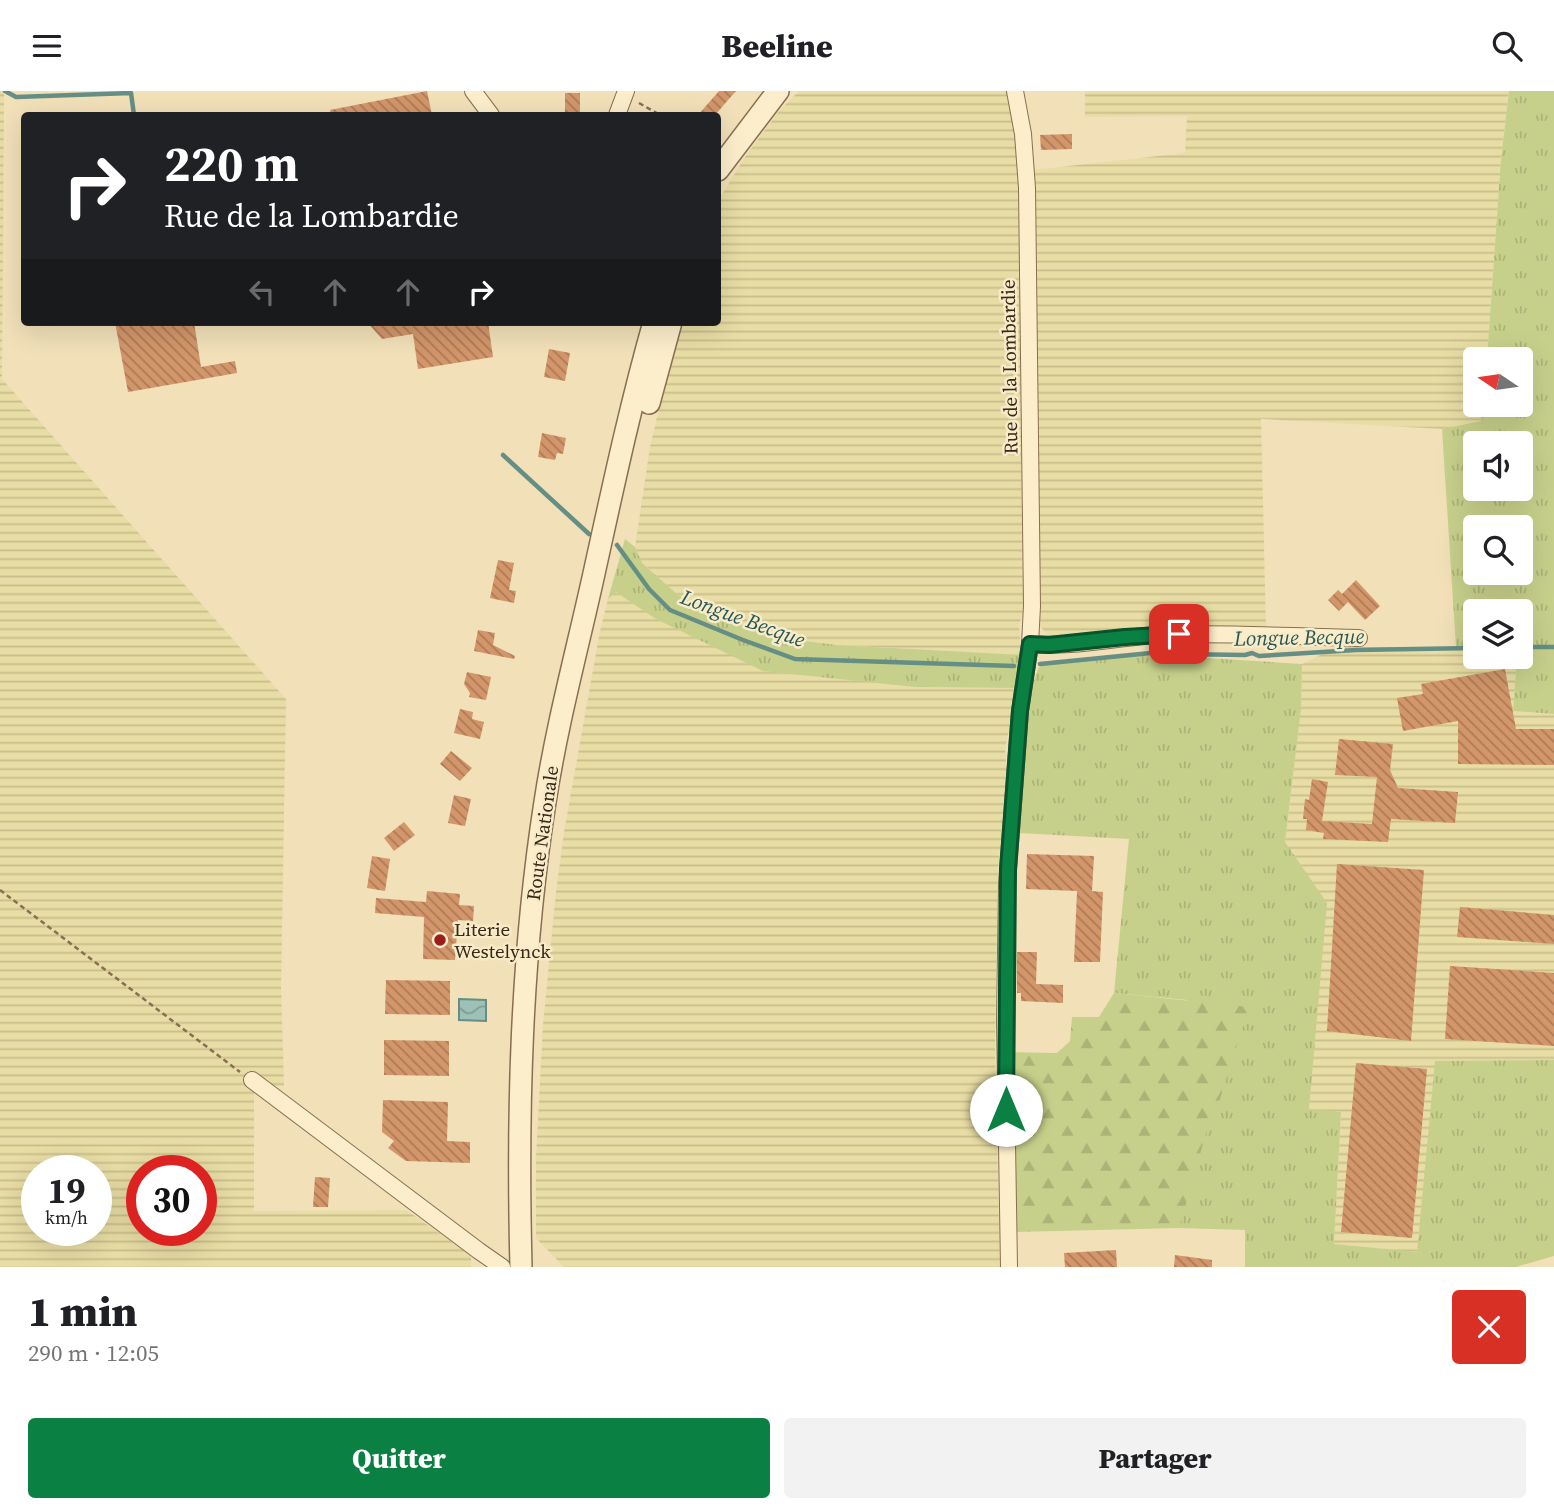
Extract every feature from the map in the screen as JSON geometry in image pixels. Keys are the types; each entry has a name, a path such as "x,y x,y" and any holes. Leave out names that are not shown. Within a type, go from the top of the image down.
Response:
{"street":[{"path":"473,91 489,112"},
{"path":"721,166 778,91"},
{"name":"Rue de la Lombardie","path":"1009,1267 1005,1020 1007,884 1020,711 1030,644 1032,594 1028,209 1024,143 1015,91"},
{"path":"618,112 626,93"},
{"path":"721,182 746,132"},
{"name":"Route Nationale","path":"521,1267 520,1082 533,894 553,753 573,658 653,326"},
{"name":"Route Nationale","path":"594,572 638,443 670,326"},
{"path":"1030,644 1049,645 1179,634 1359,638"},
{"path":"252,1080 502,1267"}],"path":[{"path":"626,93 655,112"},
{"path":"0,890 252,1080"}],"shaded area":[{"path":"0,91 4,91 2,379 286,699 281,987 284,1086 256,1085 254,1211 406,1210 471,1255 471,1267 0,1267"},
{"path":"799,91 1007,91 1015,127 1018,172 1023,601 1023,614 1019,624 1021,655 837,645 781,638 719,616 678,595 642,563 635,547 650,447 678,326 721,326 721,196 745,157 779,111"},
{"path":"1085,91 1509,91 1501,159 1488,347 1463,347 1463,417 1482,417 1482,421 1442,429 1261,419 1266,630 1059,638 1049,637 1040,626 1037,614 1033,170 1185,153 1187,116 1085,117"},
{"path":"616,591 634,603 915,687 1018,688 1005,749 1007,774 998,872 995,1045 1000,1267 564,1267 536,1238 536,1158 543,1025 556,892 600,631 608,599"},
{"path":"1336,647 1463,647 1463,669 1516,669 1513,711 1554,714 1554,1060 1436,1062 1417,1253 1334,1244 1341,1113 1309,1110 1312,1065 1285,842 1301,709 1302,664"}],"green space":[{"path":"1509,91 1554,91 1554,714 1513,711 1516,669 1533,669 1533,599 1463,599 1463,647 1456,647 1442,429 1481,421 1481,417 1533,417 1533,347 1488,347 1501,159"},
{"path":"625,539 635,547 642,563 678,595 719,616 781,638 837,645 1021,655 1018,688 915,687 763,671 656,619 616,592 608,599"},
{"path":"1159,655 1302,664 1301,709 1285,842 1327,903 1309,1109 1341,1112 1334,1244 1417,1252 1435,1061 1554,1060 1554,1256 1516,1267 1245,1267 1245,1230 1143,1227 1179,1228 1187,1000 1114,993 1129,839 1019,833 1031,688 1039,667 1050,661"},
{"path":"1114,993 1249,1007 1212,1124 1207,1130 1179,1228 1013,1232 1009,1052 1057,1053 1070,1041 1072,1017 1099,1017"}],"water":[{"path":"459,999 486,1000 486,1021 459,1020"}],"building":[{"path":"427,91 431,112 330,112"},
{"path":"719,91 736,91 718,112 701,112"},
{"path":"565,93 580,93 580,112 565,112"},
{"path":"1072,134 1072,149 1041,150 1040,135"},
{"path":"116,326 195,326 201,367 235,361 237,373 128,392"},
{"path":"371,326 489,326 493,357 418,369 413,334 382,339"},
{"path":"549,349 570,353 565,381 544,377"},
{"path":"542,433 566,438 563,454 557,453 555,460 538,457"},
{"path":"498,560 514,563 509,590 516,591 514,603 490,598"},
{"path":"1356,580 1380,606 1365,620 1348,602 1339,611 1328,600 1338,590 1342,594"},
{"path":"478,630 495,633 493,645 515,656 514,659 474,651"},
{"path":"1505,669 1516,729 1554,729 1554,765 1458,764 1458,721 1403,731 1397,698 1423,694 1421,684"},
{"path":"467,672 491,677 486,700 469,697 470,693 464,684"},
{"path":"460,709 473,712 472,719 484,722 480,739 454,733"},
{"path":"1339,739 1393,744 1390,770 1398,788 1458,792 1455,823 1391,819 1388,842 1323,839 1324,833 1306,830 1307,819 1303,819 1305,799 1309,800 1312,779 1328,782 1322,821 1372,824 1377,777 1335,775"},
{"path":"451,751 472,768 460,781 440,764"},
{"path":"454,795 471,799 465,826 448,823"},
{"path":"404,822 415,835 394,851 384,838"},
{"path":"1027,854 1094,856 1092,891 1103,892 1100,962 1074,962 1077,891 1026,889"},
{"path":"372,856 390,859 385,891 367,888"},
{"path":"1337,864 1424,870 1411,1041 1327,1031"},
{"name":"Literie Westelynck","path":"427,891 460,894 459,905 474,906 473,921 458,920 455,960 423,959 424,917 375,913 376,898 426,902"},
{"path":"1460,907 1554,915 1554,944 1457,937"},
{"path":"1017,952 1037,952 1036,984 1063,985 1063,1003 1021,1001 1021,993 1017,993"},
{"path":"1450,966 1554,973 1554,1046 1445,1039"},
{"path":"386,980 450,981 450,1015 385,1014"},
{"path":"384,1040 449,1041 449,1076 384,1075"},
{"path":"1356,1063 1427,1069 1412,1238 1341,1232"},
{"path":"383,1100 448,1102 447,1141 470,1142 470,1163 406,1161 388,1148 394,1141 382,1132"},
{"path":"315,1177 330,1178 328,1207 313,1207"},
{"path":"1116,1250 1117,1267 1065,1267 1064,1253"},
{"path":"1175,1255 1212,1260 1212,1267 1174,1267"}],"waterway":[{"name":"Longue Becque","path":"5,91 16,97 131,93 134,112"},
{"name":"Longue Becque","path":"503,455 589,534"},
{"name":"Longue Becque","path":"617,545 649,589 670,610 795,659 1014,666"},
{"name":"Longue Becque","path":"1533,647 1554,647"},
{"name":"Longue Becque","path":"1040,664 1171,651 1177,654 1252,653 1259,656 1356,650 1463,648"}],"place":[{"name":"Literie Westelynck","path":"440,940"}],"route":[{"path":"1006,1110 1008,869 1020,711 1030,644 1049,645 1179,634"}]}
